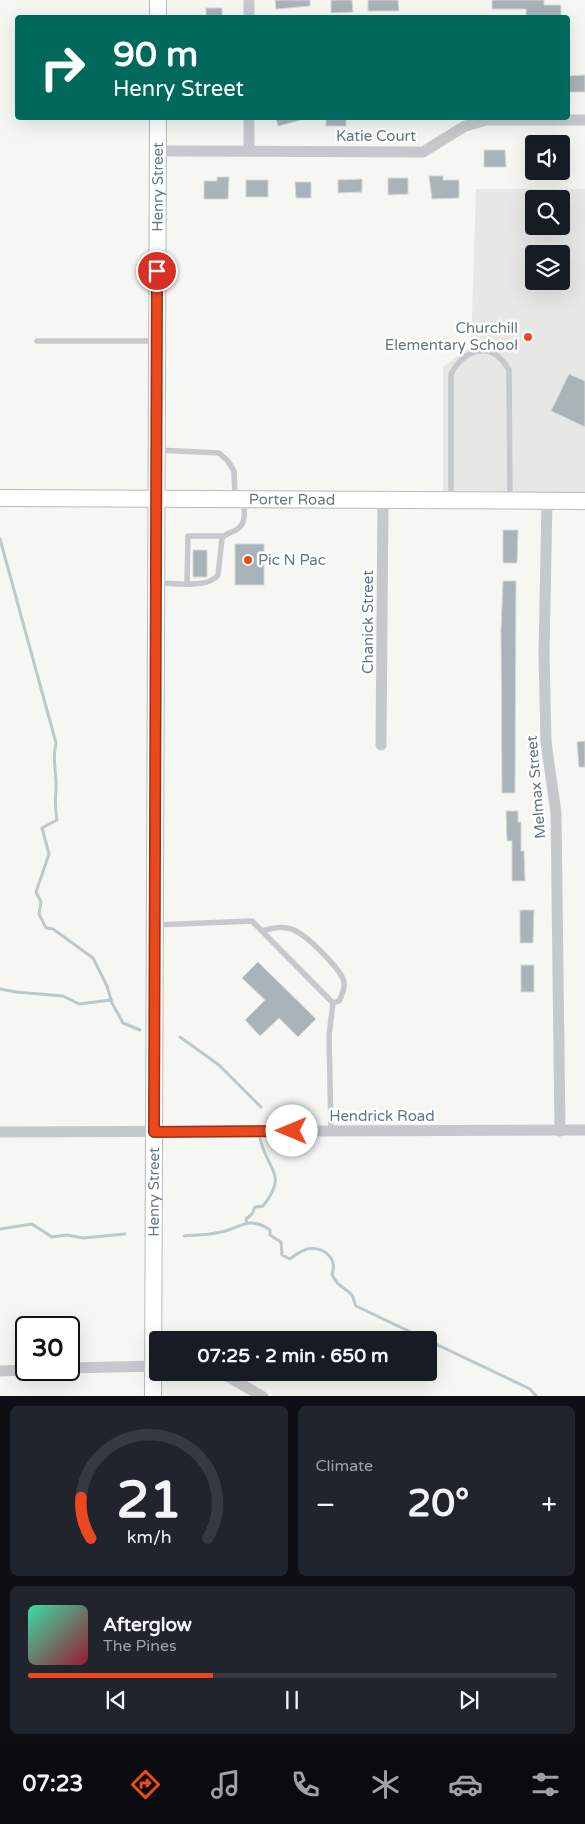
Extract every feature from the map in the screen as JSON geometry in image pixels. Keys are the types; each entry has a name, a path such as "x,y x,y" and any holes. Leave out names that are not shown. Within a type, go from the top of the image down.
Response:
{"street":[{"path":"158,0 158,15"},
{"path":"249,0 249,15"},
{"name":"Henry Street","path":"155,1331 154,926 158,120"},
{"path":"249,120 249,150"},
{"name":"Katie Court","path":"158,151 423,152 465,126 487,120 585,120"},
{"name":"Porter Road","path":"0,498 585,501"},
{"name":"Chanick Street","path":"381,745 383,500"},
{"name":"Melmax Street","path":"547,501 544,654 546,742 556,813 560,1131"},
{"name":"Hendrick Road","path":"0,1132 585,1130"},
{"path":"80,1368 149,1366"},
{"path":"0,1370 15,1370"},
{"name":"Henry Street","path":"153,1396 154,1381"},
{"path":"236,1381 263,1396"}],"lane":[{"path":"36,341 156,341"},
{"path":"451,500 450,374 456,364 466,355 480,350 492,353 503,360 509,370 510,501"},
{"path":"157,450 219,453 228,460 234,471 244,520 242,525 223,536 188,536 187,584"},
{"path":"156,583 202,584 215,579 218,575 223,536"},
{"path":"154,926 252,921 333,1003"},
{"path":"262,931 280,927 296,930 323,952 344,980 344,990 339,1001 333,1003"},
{"path":"331,1131 329,1035 333,1003"}],"shaded area":[{"name":"Churchill Elementary School","path":"476,189 585,189 585,494 443,493 443,367 471,346"}],"building":[{"path":"275,0 310,0 310,6 276,9"},
{"path":"331,0 352,0 353,12 331,13"},
{"path":"368,0 398,0 399,11 368,11"},
{"path":"492,0 544,0 544,5 561,5 561,15 526,15 526,9 492,9"},
{"path":"206,8 222,8 222,15 206,15"},
{"path":"585,75 585,92 570,92 570,76"},
{"path":"276,120 301,120 278,126"},
{"path":"326,120 346,120 346,126 326,126"},
{"path":"484,150 505,150 506,167 484,167"},
{"path":"429,176 443,176 443,180 459,180 459,198 432,199"},
{"path":"217,177 229,177 228,199 204,199 204,181 217,181"},
{"path":"388,178 408,178 408,194 388,195"},
{"path":"362,179 362,192 338,193 338,180"},
{"path":"246,180 268,180 268,197 246,197"},
{"path":"295,182 311,182 311,198 296,198"},
{"path":"569,374 585,381 585,427 551,411"},
{"path":"503,530 518,530 517,563 503,563"},
{"path":"235,544 264,544 264,585 235,585"},
{"path":"193,550 207,550 207,577 193,577"},
{"path":"503,581 516,581 515,793 502,793 501,630"},
{"path":"585,741 585,767 579,767 577,742"},
{"path":"506,811 518,811 518,822 521,822 521,851 524,851 525,881 512,881 512,841 507,841"},
{"path":"520,910 534,910 533,943 520,943"},
{"path":"258,962 316,1019 298,1037 279,1018 260,1036 245,1020 265,1000 242,978"},
{"path":"521,965 534,965 534,992 521,992"}],"waterway":[{"path":"0,539 56,743 54,759 57,820 42,828 49,854 36,892 41,902 39,914 46,928 53,929 93,958 107,986 112,1003 123,1023 140,1030"},
{"path":"0,989 63,996 79,1004 111,1000"},
{"path":"180,1037 219,1065 261,1107"},
{"path":"247,1223 246,1219 252,1214 255,1207 263,1206 271,1195 274,1186 274,1172 260,1138"},
{"path":"184,1236 216,1233 245,1224 256,1223 270,1230 270,1235 281,1242 282,1255 290,1259 307,1249 324,1251 333,1263 332,1274 334,1278 352,1295 356,1306 530,1389 536,1396"},
{"path":"0,1229 32,1224 52,1237 67,1235 83,1238 125,1234"}],"place":[{"name":"Churchill Elementary School","path":"528,337"},
{"name":"Pic N Pac","path":"248,560"}],"route":[{"path":"157,271 154,1132 292,1131"}]}
